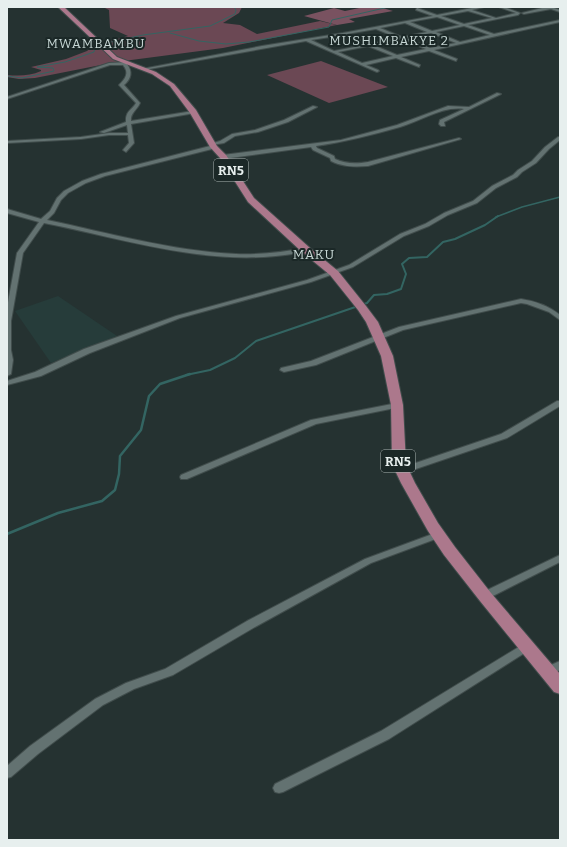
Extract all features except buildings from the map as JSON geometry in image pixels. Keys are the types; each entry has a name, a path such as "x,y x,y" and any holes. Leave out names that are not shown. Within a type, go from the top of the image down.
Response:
{"highway":[{"name":"RN5","path":"61,7 100,45 113,61 142,68 169,82 193,112 213,146 223,157 251,200 306,250 334,273 360,305 372,322 387,356 397,405 399,464 401,471 438,535 454,559 527,646 554,668 560,687"}],"street":[{"path":"142,68 343,34 482,7"},
{"path":"501,7 524,15 524,13 549,8 560,11"},
{"path":"417,9 493,35"},
{"path":"469,10 496,19"},
{"path":"334,52 518,14"},
{"path":"363,64 560,21"},
{"path":"405,22 460,43"},
{"path":"376,28 456,60"},
{"path":"343,34 419,66"},
{"path":"307,40 377,71"},
{"path":"7,98 113,61"},
{"path":"126,65 129,74 127,79 121,85 138,103 136,107 131,110 128,118 132,143 126,150"},
{"path":"443,125 441,123 442,121 499,94"},
{"path":"223,157 341,141 392,128 421,117 440,112 450,107 460,106 469,108"},
{"path":"7,374 9,360 7,350 7,321 20,253 42,221 52,212 59,199 66,192 84,182 213,146 234,135 256,131 286,121 315,107"},
{"path":"90,136 117,125 193,112"},
{"path":"7,142 109,134 130,134"},
{"path":"7,383 38,374 87,351 178,317 309,282 358,264 402,235 475,202 494,187 515,176 534,162 547,148 560,138"},
{"path":"313,145 315,148 335,160 348,165 368,164 459,139"},
{"path":"7,211 42,221 202,254 267,256 306,250"},
{"path":"284,370 313,363 401,328 521,301 538,305 560,318"},
{"path":"401,471 504,436 560,403"},
{"path":"184,477 314,422 397,405"},
{"path":"7,773 34,750 100,702 130,686 169,672 257,621 368,561 438,535"},
{"path":"484,596 560,558"},
{"path":"279,788 384,736 527,646"}],"shaded area":[{"path":"103,7 242,7 239,13 223,23 240,25 257,34 320,21 337,25 223,48 116,62 35,78 19,79 7,77 7,75 16,76 37,73 41,70 31,67 66,59 87,51 93,46 128,36 110,28 109,10"},
{"path":"364,7 379,7 393,11 349,19 355,22 337,25 304,16 334,8 345,11"},
{"path":"321,61 388,87 329,103 267,75"},
{"path":"58,296 117,336 51,363 15,311"}],"waterway":[{"path":"7,76 22,78 54,71 53,68 37,67 65,62 94,52 95,46 98,45 143,35 210,26 235,14 236,10 234,7"},
{"path":"170,33 199,41 226,44 249,42 329,27 332,20 389,7"},
{"path":"497,217 522,207 560,197"},
{"path":"189,374 210,370 235,358 256,341 367,303 374,295 387,294 401,289 406,274 402,264 409,258 427,257 443,242 455,239 485,225 497,217"},
{"path":"7,534 58,513 102,501 115,490 119,474 120,456 141,430 149,396 160,384 189,374"}],"district":[{"name":"MUSHIMBAKYE 2","path":"389,40"},
{"name":"MWAMBAMBU","path":"96,43"},
{"name":"MAKU","path":"314,254"}]}
